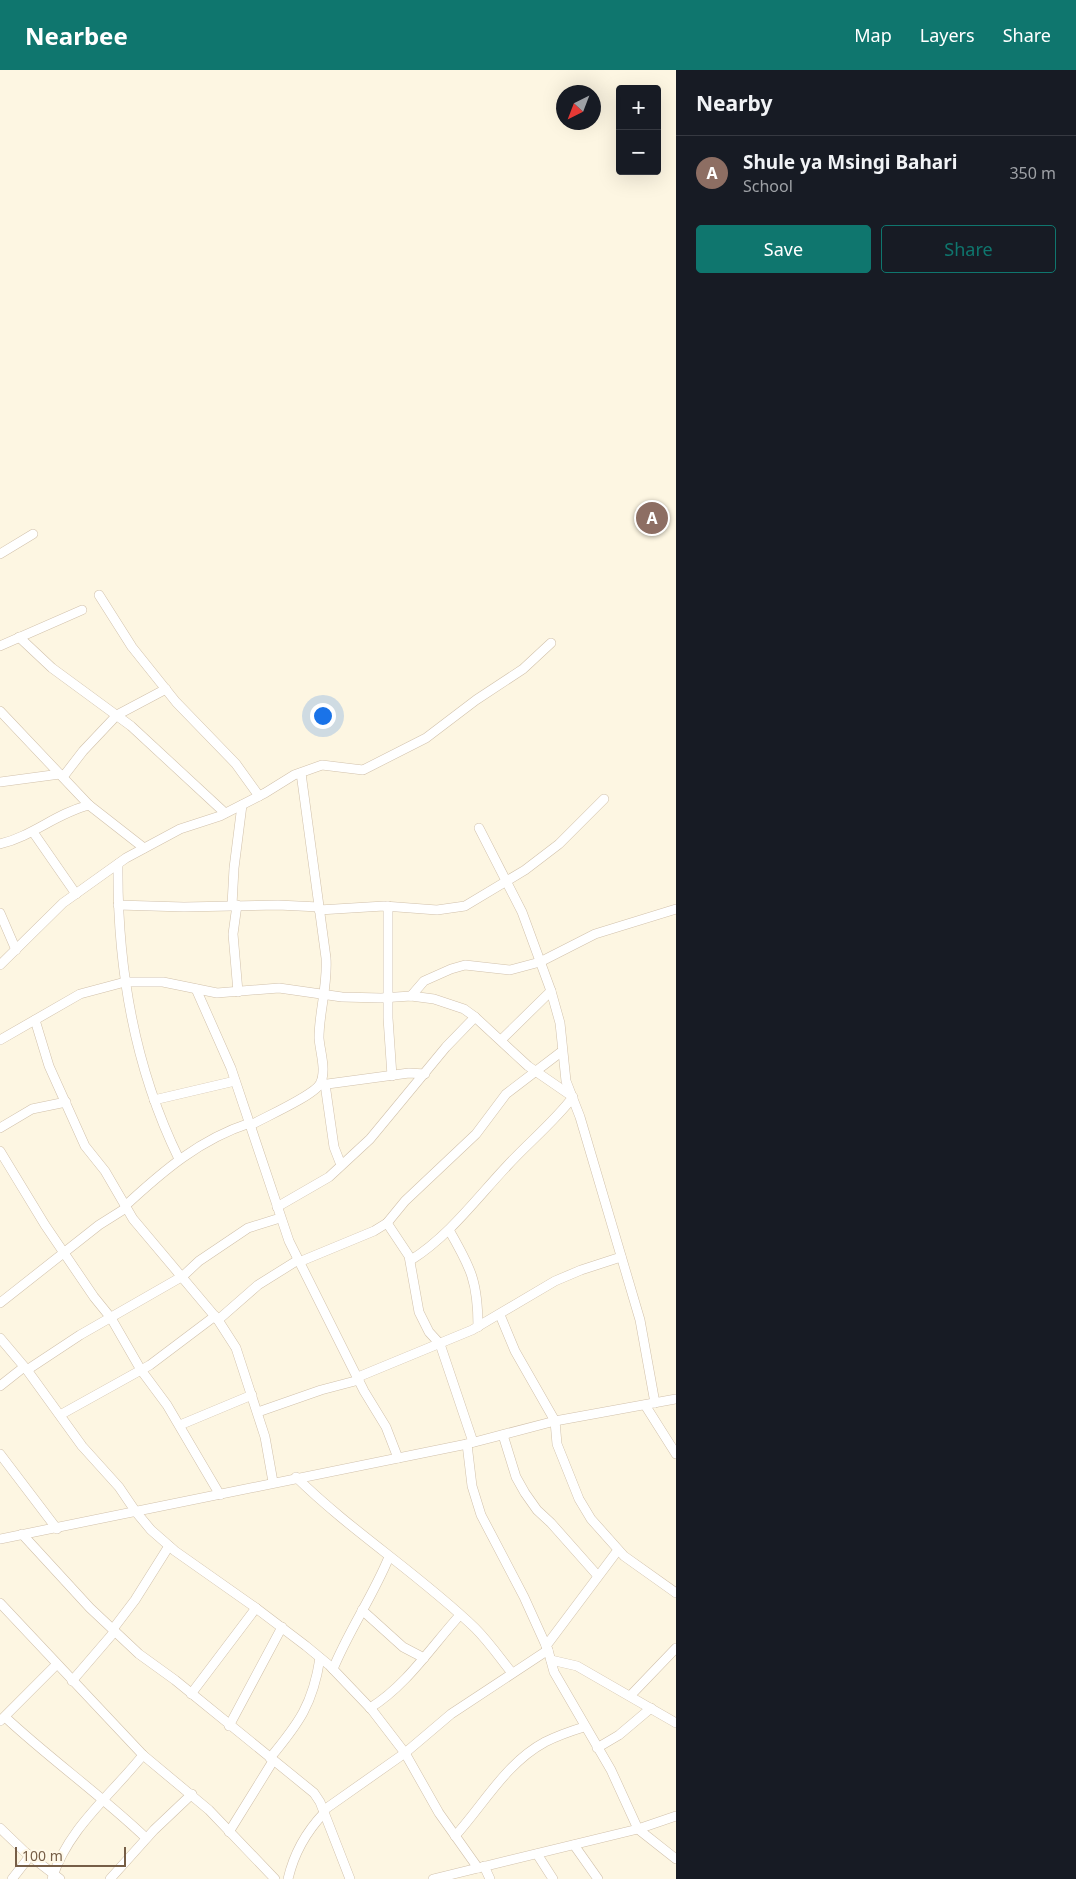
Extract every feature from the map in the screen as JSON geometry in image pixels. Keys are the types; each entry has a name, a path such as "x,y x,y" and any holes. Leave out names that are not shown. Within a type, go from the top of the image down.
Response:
{"street":[{"path":"0,554 33,534"},
{"path":"99,595 132,647 166,689 236,764 259,796"},
{"path":"0,646 82,610"},
{"path":"19,637 52,668 117,715 226,813"},
{"path":"0,965 63,903 144,848 180,829 226,813 301,773 322,765 363,770 426,738 476,700 523,669 551,643"},
{"path":"0,782 62,775 117,715 166,689"},
{"path":"0,711 89,805 144,848"},
{"path":"301,773 327,968 319,1038 323,1063 322,1084 332,1139 340,1165"},
{"path":"118,905 184,907 235,905 319,909 388,906 438,910 464,906 506,881 559,844 604,799"},
{"path":"238,992 233,934 235,905 234,868 242,804"},
{"path":"0,844 33,832 68,811 89,805"},
{"path":"479,828 522,912 551,991 560,1023 561,1052 566,1080 573,1097 643,1333 655,1403"},
{"path":"33,832 76,894"},
{"path":"118,864 118,905 125,982 137,1042 154,1100 179,1159"},
{"path":"388,906 388,998 392,1076"},
{"path":"411,996 424,981 451,969 464,965 510,970 540,962 595,934 666,914 676,909"},
{"path":"0,913 16,950"},
{"path":"0,1040 80,994 125,982 163,982 217,993 278,988 325,995 388,998 411,996 453,1004 475,1017 536,1072 573,1097"},
{"path":"196,989 235,1081 280,1218 298,1261 376,1413 386,1427 398,1458"},
{"path":"501,1040 551,991"},
{"path":"277,1207 321,1182 370,1139 475,1017"},
{"path":"35,1020 49,1066 85,1146 105,1171 125,1207 216,1318 236,1348 265,1437 273,1482"},
{"path":"60,1415 142,1370 216,1318 258,1285 298,1261 374,1231 387,1223 405,1200 476,1134 506,1094 561,1052"},
{"path":"0,1303 99,1225 125,1207 179,1159 216,1136 250,1124 302,1098 322,1084 425,1074"},
{"path":"154,1100 235,1081"},
{"path":"411,1260 430,1248 449,1230 507,1166 558,1117 573,1097"},
{"path":"0,1128 32,1109 66,1102"},
{"path":"0,1151 24,1193 94,1297 111,1318 142,1370 180,1425 220,1495"},
{"path":"0,1386 80,1335 182,1276 199,1261 248,1228 280,1218"},
{"path":"387,1223 411,1260 419,1312 429,1332 440,1344 470,1443 472,1486 481,1515 524,1597 547,1648 554,1672 584,1727 611,1770 638,1830 676,1859"},
{"path":"449,1230 470,1270 477,1291 478,1327"},
{"path":"258,1412 358,1379 440,1344 500,1315 555,1281 621,1257"},
{"path":"500,1315 515,1351 555,1421 557,1444 579,1500 618,1550 641,1569 676,1593"},
{"path":"0,1338 26,1369 82,1446 119,1487 136,1512 169,1546 282,1627 333,1669 370,1708 405,1752 424,1788 456,1836 490,1879"},
{"path":"180,1425 252,1395"},
{"path":"0,1540 220,1495 273,1482 470,1443 555,1421 676,1398"},
{"path":"645,1405 676,1454"},
{"path":"503,1435 514,1470 525,1493 537,1510 551,1522 598,1576"},
{"path":"0,1454 57,1529"},
{"path":"296,1478 334,1513 460,1615 490,1645 512,1673"},
{"path":"22,1534 139,1654 192,1694 229,1726 314,1793 324,1812 350,1879"},
{"path":"72,1681 114,1630 169,1546"},
{"path":"288,1879 293,1859 302,1839 324,1812 405,1752 451,1714 547,1648 618,1550"},
{"path":"333,1669 341,1649 381,1578 389,1557"},
{"path":"0,1603 56,1665 143,1755 192,1794 275,1879"},
{"path":"192,1694 256,1608"},
{"path":"362,1610 403,1648 424,1658"},
{"path":"370,1708 384,1699 424,1658 460,1615"},
{"path":"229,1726 282,1627"},
{"path":"630,1696 676,1648"},
{"path":"230,1832 272,1759 288,1737 314,1693 320,1658"},
{"path":"551,1660 577,1666 676,1723"},
{"path":"4,1717 56,1665"},
{"path":"0,1708 4,1717 104,1799 146,1838"},
{"path":"597,1748 619,1735 651,1708"},
{"path":"456,1836 494,1787 524,1757 544,1743 584,1727"},
{"path":"0,1828 55,1877 83,1823 143,1755"},
{"path":"110,1879 146,1838 192,1794"},
{"path":"433,1879 448,1877 481,1867 638,1830 676,1816"},
{"path":"574,1845 598,1879"},
{"path":"537,1854 553,1879"},
{"path":"12,1879 30,1856"}],"place":[{"name":"Shule ya Msingi Bahari","path":"652,518"}]}
